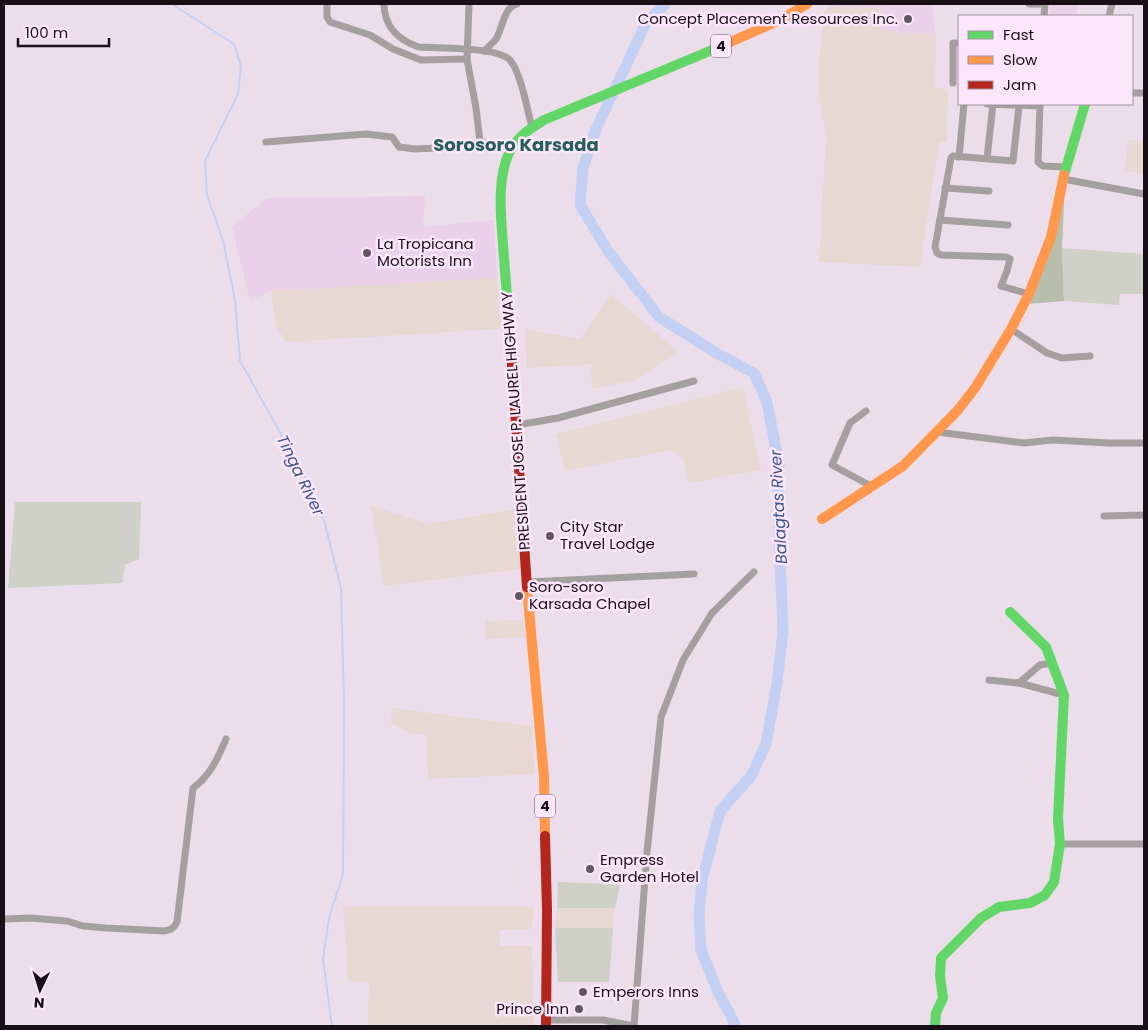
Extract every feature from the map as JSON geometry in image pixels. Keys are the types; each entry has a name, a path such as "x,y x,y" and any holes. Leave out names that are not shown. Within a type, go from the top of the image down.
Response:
{"main road":[{"name":"PRESIDENT JOSE P. LAUREL HIGHWAY","path":"546,1023 547,910 545,812 539,710 523,539 517,425 501,218 506,157 519,136 532,126 604,94 728,44 780,20 807,4"},
{"path":"822,519 903,466 958,410 975,388 1011,329 1029,294 1051,237 1066,167 1085,105"},
{"path":"935,1026 936,1013 943,998 940,976 941,958 981,918 999,907 1030,903 1044,895 1054,882 1060,844 1058,819 1064,695 1046,646 1010,612"}],"street":[{"path":"327,4 327,17 330,22 370,35 393,50 421,60 467,59"},
{"path":"384,4 384,13 393,31 400,39 409,44 418,47 484,51 501,54 509,59 516,69 532,126"},
{"path":"469,4 467,59 480,142"},
{"path":"484,51 497,37 506,14 513,5 517,4"},
{"path":"1029,4 1045,4"},
{"path":"953,83 953,43 958,44"},
{"path":"959,157 964,105"},
{"path":"987,158 993,105"},
{"path":"1006,105 1040,105 1038,162 1043,166 1066,167"},
{"path":"1018,106 1013,160 953,156 951,158 935,248 941,255 1006,257 1010,259 1010,262 1001,286 1029,294"},
{"path":"266,142 366,134 392,137 399,147 415,150 462,147 480,142 511,148"},
{"path":"1064,179 1144,194"},
{"path":"945,188 988,191"},
{"path":"940,220 1008,225"},
{"path":"1011,329 1047,354 1062,358 1090,356"},
{"path":"517,425 558,418 694,381"},
{"path":"866,411 850,423 832,465 871,486"},
{"path":"937,431 1024,443 1053,440 1144,443"},
{"path":"1104,516 1144,515"},
{"path":"546,1023 603,1020 634,1026 647,852 661,717 683,660 712,613 754,572"},
{"path":"528,582 694,574"},
{"path":"1018,683 1040,665 1051,663"},
{"path":"989,680 1018,683 1064,695"},
{"path":"4,919 30,918 67,921 82,926 170,930 177,922 193,788 201,783 216,762 226,739"},
{"path":"1060,844 1144,844"}],"shaded area":[{"name":"Concept Placement Resources Inc.","path":"833,4 932,4 936,36 882,30 883,8 835,7 831,6"},
{"path":"1050,4 1079,4 1075,15 1050,14"},
{"path":"831,6 883,8 882,30 936,36 935,87 948,90 947,142 939,142 920,267 819,262 826,137 818,91 818,69 824,11"},
{"path":"1128,140 1144,141 1144,174 1125,171"},
{"name":"La Tropicana Motorists Inn","path":"425,196 423,227 494,220 497,278 271,291 250,301 232,227 267,198"},
{"path":"1062,248 1144,254 1144,294 1120,294 1119,305 1064,301"},
{"path":"497,278 501,329 286,342 276,326 271,291"},
{"path":"611,294 678,352 636,380 592,389 591,364 527,368 525,329 580,339"},
{"path":"743,387 761,470 689,483 684,460 672,450 565,471 556,434"},
{"path":"15,502 141,502 139,559 125,565 122,583 8,588"},
{"path":"371,506 430,524 515,509 521,569 384,586"},
{"path":"523,620 525,637 486,639 486,621"},
{"path":"392,708 532,726 535,774 428,779 426,735 411,733 391,723"},
{"path":"558,882 620,884 615,908 557,908"},
{"path":"343,907 533,907 532,929 500,930 500,946 532,946 534,1026 368,1026 369,981 348,981"},
{"path":"557,908 615,908 613,928 555,928"},
{"path":"555,928 613,928 609,982 558,982"}],"green space":[{"path":"1065,183 1062,248 1064,301 1028,304"}],"waterway":[{"name":"Tinga River","path":"172,4 234,44 241,66 238,94 205,161 207,195 223,241 235,300 240,361 309,484 325,524 341,588 344,703 343,874 329,918 323,959 332,1026"},
{"name":"Balagtas River","path":"665,4 646,23 596,129 583,168 580,205 608,251 659,317 718,354 754,373 767,402 779,465 778,508 783,632 777,683 766,744 751,776 720,811 702,881 699,914 701,950 718,992 736,1026"}],"traffic: fast":[{"path":"510,335 502,232 501,189 505,163 516,141 544,120 717,48"},
{"path":"1064,175 1085,105"},
{"path":"935,1026 936,1013 943,998 940,976 941,958 981,918 999,907 1030,903 1045,895 1054,882 1060,844 1058,819 1064,695 1046,647 1010,612"}],"traffic: slow":[{"path":"717,48 780,20 807,4"},
{"path":"822,519 903,466 958,410 975,388 1011,329 1029,294 1051,237 1064,175"},
{"path":"527,587 544,777 545,836"}],"traffic: jam":[{"path":"510,335 527,587"},
{"path":"545,836 547,910 546,1026"}],"place":[{"name":"Concept Placement Resources Inc.","path":"908,19"},
{"name":"La Tropicana Motorists Inn","path":"367,253"},
{"name":"City Star Travel Lodge","path":"550,536"},
{"name":"Soro-soro Karsada Chapel","path":"519,596"},
{"name":"Empress Garden Hotel","path":"590,869"},
{"name":"Emperors Inns","path":"583,992"},
{"name":"Prince Inn","path":"579,1009"}],"district":[{"name":"Sorosoro Karsada","path":"516,145"}]}
